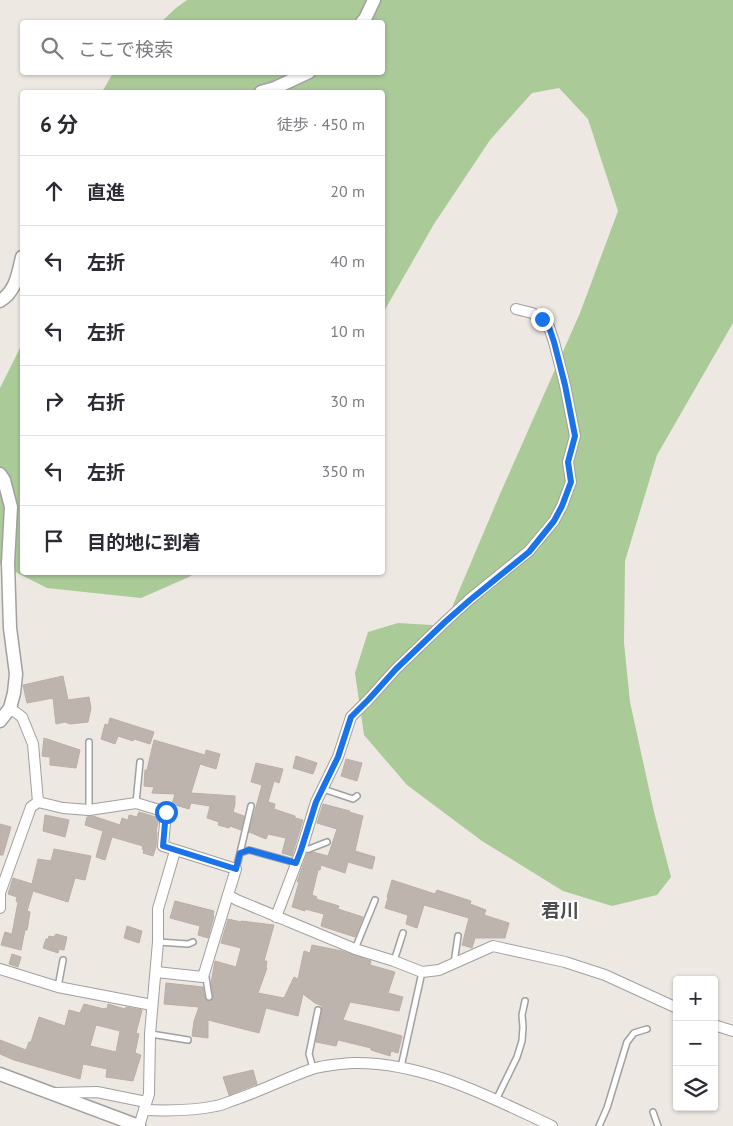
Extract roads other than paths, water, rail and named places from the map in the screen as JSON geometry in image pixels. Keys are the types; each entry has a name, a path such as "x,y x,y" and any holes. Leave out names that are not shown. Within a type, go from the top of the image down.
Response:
{"street":[{"path":"364,20 374,0"},
{"path":"268,90 303,75"},
{"path":"0,301 8,296 18,276 20,266"},
{"path":"276,917 301,850 316,802 338,757 351,717 396,669 457,611 529,552 554,521 562,506 571,482 568,462 575,436 565,385 549,327 542,319 532,313 516,309"},
{"path":"0,474 4,480 11,507 8,563 10,628 16,674 10,708 0,721"},
{"path":"10,708 22,718 33,744 38,802"},
{"path":"0,908 0,893 31,807 38,802 63,808 89,810 136,803 166,812 163,846 236,869 203,977 156,972"},
{"path":"0,1074 135,1125 149,1094 150,1034 158,942 158,909 175,851"},
{"path":"228,895 355,949 422,972 438,970 493,946 565,962 605,975 673,1006"},
{"path":"0,969 58,987 152,1005"},
{"path":"718,1026 733,1031"},
{"path":"50,1093 97,1092 145,1106 173,1111 216,1106 247,1096 314,1068 347,1063 364,1063 401,1067 444,1079 552,1126"}],"lane":[{"path":"88,742 89,810"},
{"path":"136,803 140,762"},
{"path":"322,789 353,799 357,796"},
{"path":"236,869 252,806"},
{"path":"301,850 327,842"},
{"path":"240,853 249,850 296,863"},
{"path":"355,949 375,900"},
{"path":"394,961 403,933"},
{"path":"454,963 458,936"},
{"path":"158,942 188,944 193,942"},
{"path":"58,987 63,960"},
{"path":"401,1067 422,972"},
{"path":"204,974 208,997"},
{"path":"496,1100 518,1056 522,1041 522,1015 525,1001"},
{"path":"314,1068 309,1054 318,1010"},
{"path":"599,1126 607,1108 628,1042 634,1032 647,1029"},
{"path":"150,1034 188,1040"},
{"path":"653,1112 658,1126"}],"district":[{"name":"君川","path":"560,910"}]}
